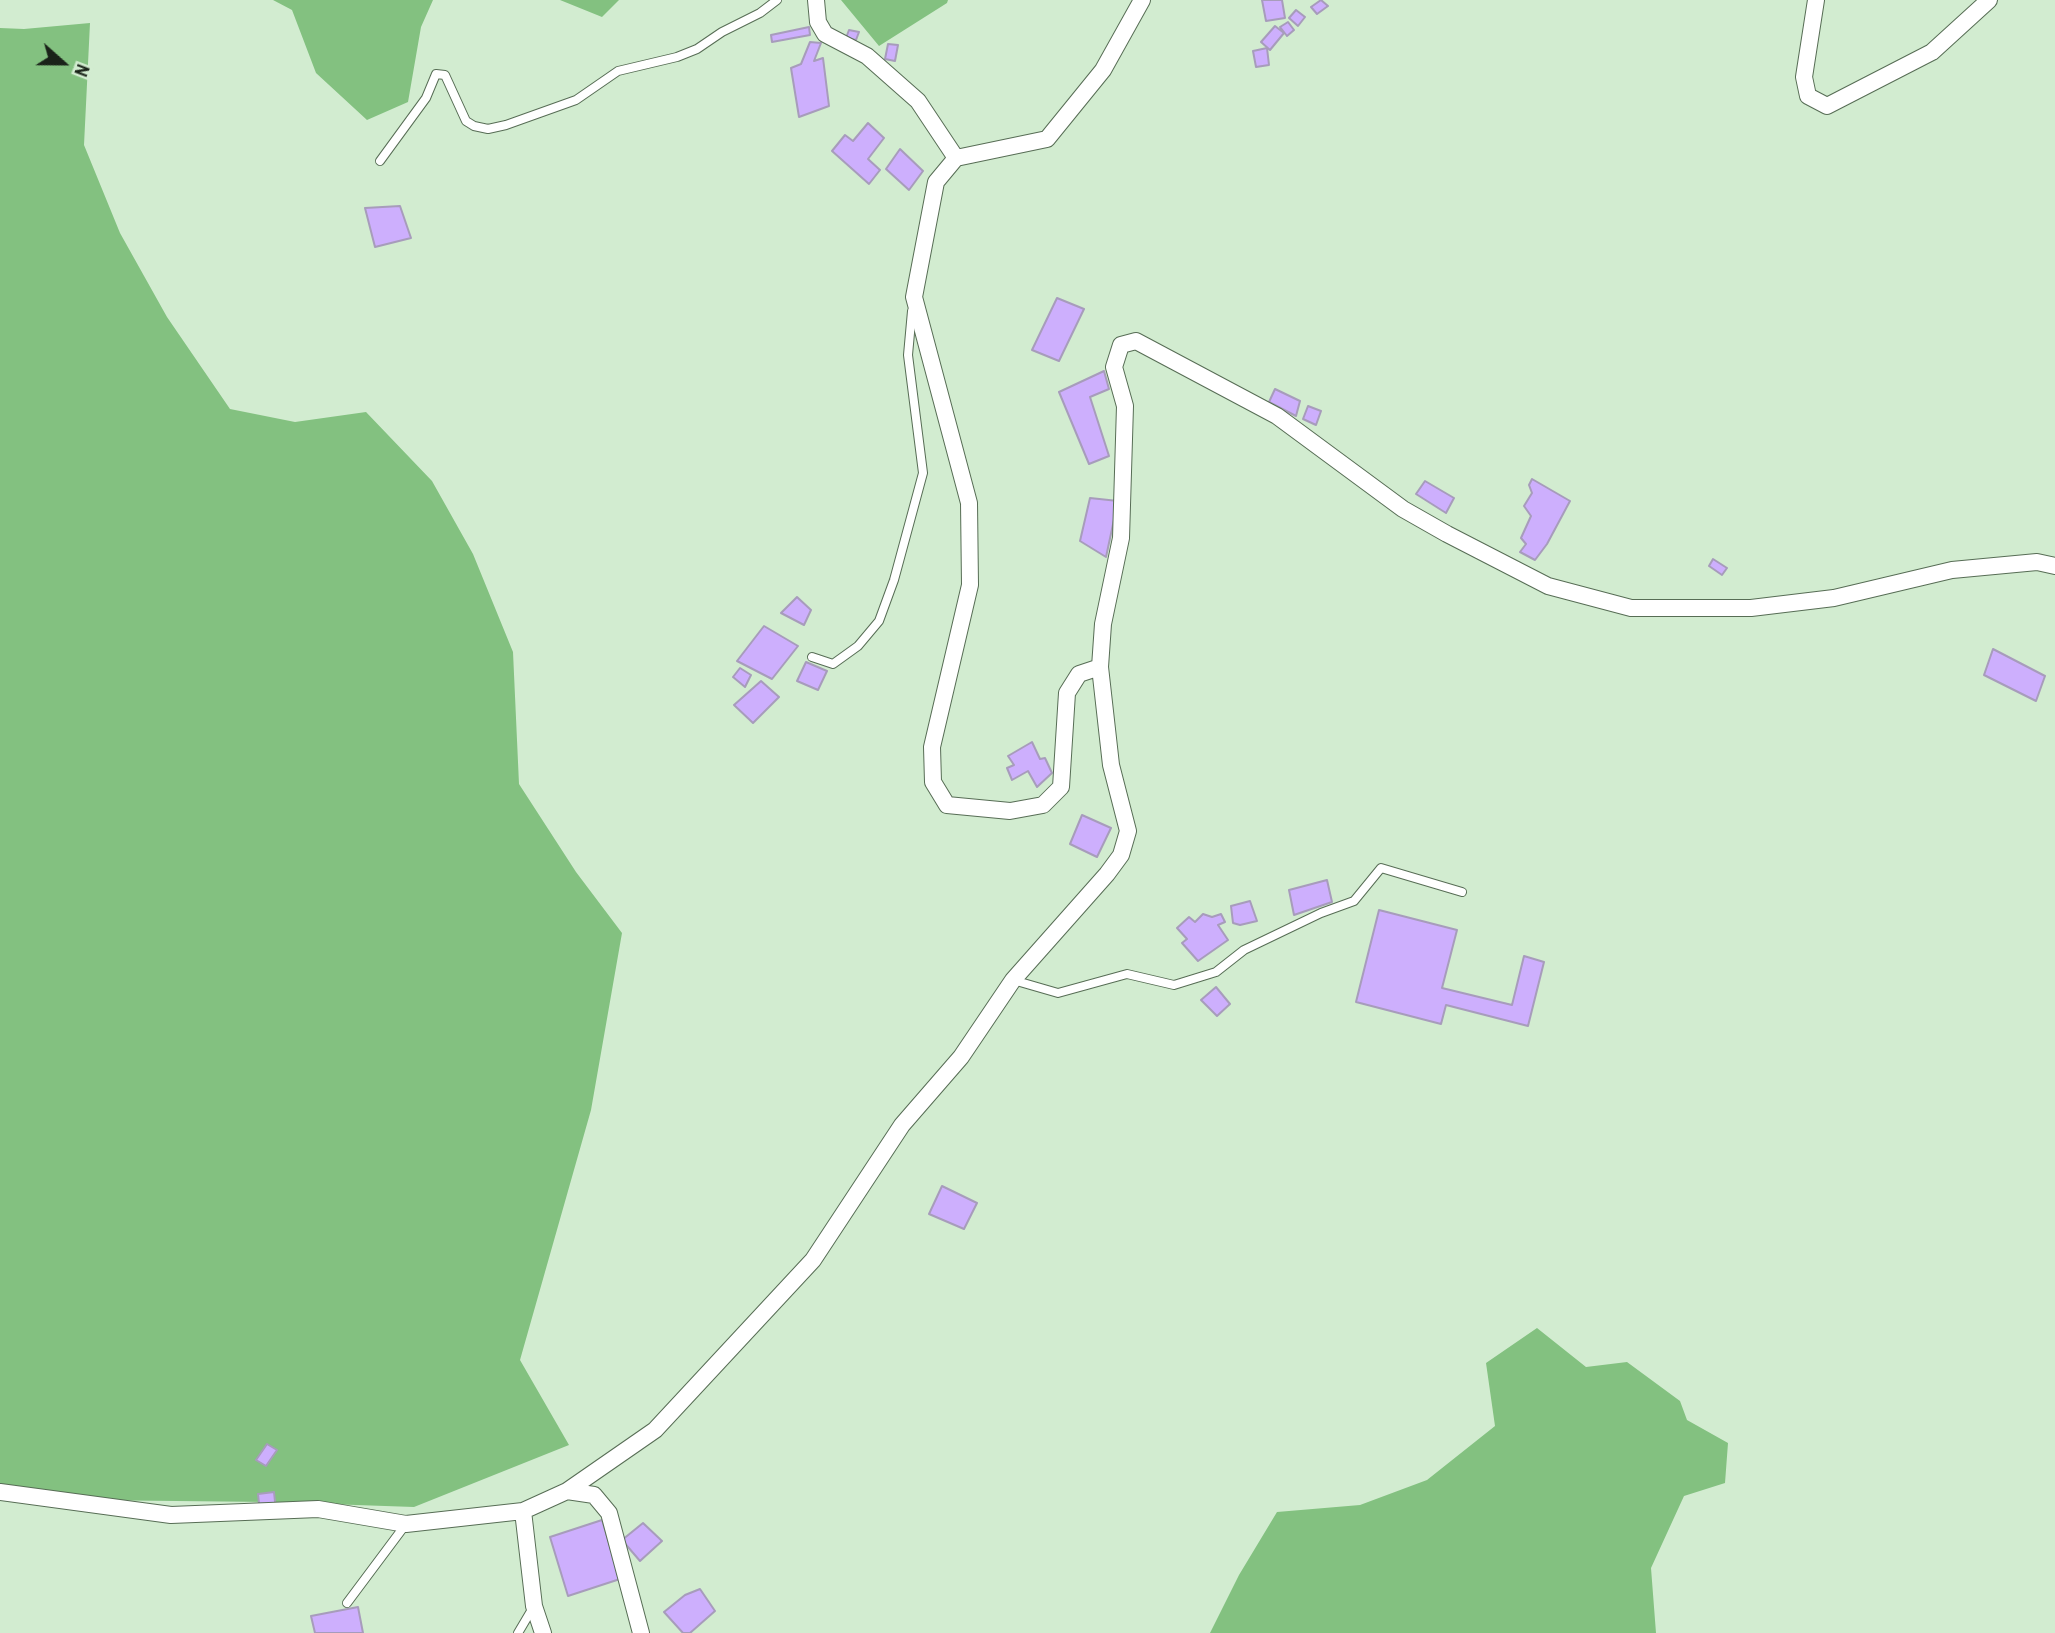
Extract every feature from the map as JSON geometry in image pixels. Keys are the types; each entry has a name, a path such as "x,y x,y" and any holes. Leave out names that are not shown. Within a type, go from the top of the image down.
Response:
{"street":[{"path":"816,0 818,22 825,34 867,56 918,102 956,158"},
{"path":"1100,667 1080,674 1067,693 1061,787 1043,805 1010,811 947,805 933,782 932,747 970,585 969,503 914,297 936,182 956,158 1047,139 1103,71 1142,0"},
{"path":"1816,0 1804,77 1808,96 1827,106 1932,52 1989,0"},
{"path":"0,1492 171,1515 318,1509 407,1524 523,1511 567,1491 655,1430 813,1260 902,1125 961,1057 1013,980 1121,855 1128,831 1111,765 1100,667 1103,624 1121,538 1125,406 1114,368 1121,345 1136,341 1277,416 1403,509 1447,534 1548,586 1631,608 1751,608 1834,598 1952,570 2037,562 2055,566"},
{"path":"567,1491 594,1496 609,1513 641,1633"},
{"path":"523,1511 534,1606 543,1633"}],"lane":[{"path":"380,161 426,98 436,74 441,72 445,75 466,121 474,126 488,128 506,125 576,100 618,71 677,57 697,49 722,32 760,13 777,0"},
{"path":"812,657 833,664 858,646 879,621 894,580 923,474 908,355 914,297"},
{"path":"1013,980 1058,993 1126,974 1174,985 1216,972 1244,950 1321,913 1354,901 1381,868 1462,892"},
{"path":"347,1603 407,1524"},
{"path":"517,1633 534,1606"}],"green space":[{"path":"273,0 433,0 421,27 408,102 367,120 316,73 292,10"},
{"path":"560,0 619,0 602,17"},
{"path":"841,0 948,0 879,46"},
{"path":"90,23 84,145 120,233 167,317 230,409 295,422 366,412 432,481 473,554 513,652 519,784 576,872 622,933 591,1110 520,1360 569,1445 414,1507 84,1500 0,1491 0,28 24,29"},
{"path":"1537,1328 1586,1367 1627,1362 1680,1401 1687,1420 1728,1443 1725,1483 1684,1496 1651,1568 1656,1633 1210,1633 1239,1575 1277,1512 1360,1505 1427,1480 1495,1426 1486,1363"}],"building":[{"path":"1262,0 1282,0 1285,18 1266,21"},
{"path":"1321,0 1328,6 1317,14 1311,7"},
{"path":"1296,10 1305,17 1298,26 1289,18"},
{"path":"1288,22 1294,30 1287,36 1280,27"},
{"path":"1275,26 1284,33 1270,50 1261,42"},
{"path":"809,27 810,35 772,42 771,35"},
{"path":"849,30 859,32 856,40 846,38"},
{"path":"810,42 821,43 814,61 823,58 829,106 799,117 791,68 801,64"},
{"path":"888,44 898,45 895,61 885,59"},
{"path":"1267,48 1269,65 1256,67 1253,51"},
{"path":"868,123 884,138 868,159 880,170 869,184 832,151 845,135 853,141"},
{"path":"900,149 923,171 909,190 886,169"},
{"path":"400,206 411,238 375,247 365,208"},
{"path":"1057,298 1084,309 1059,361 1032,350"},
{"path":"1104,371 1109,389 1090,397 1109,456 1089,464 1059,392"},
{"path":"1275,389 1300,401 1296,416 1269,402"},
{"path":"1308,406 1321,411 1316,425 1303,419"},
{"path":"1532,479 1570,501 1547,544 1535,560 1520,552 1526,544 1521,538 1531,516 1524,506 1532,493 1529,485"},
{"path":"1425,481 1454,498 1446,513 1416,494"},
{"path":"1090,498 1118,501 1106,557 1080,541"},
{"path":"1713,559 1727,568 1722,575 1709,566"},
{"path":"797,597 811,610 804,625 781,613"},
{"path":"764,626 798,646 772,679 737,661"},
{"path":"1993,649 2045,676 2036,701 1984,675"},
{"path":"806,662 827,671 818,690 797,681"},
{"path":"740,668 751,675 745,687 733,677"},
{"path":"761,681 779,697 753,723 734,705"},
{"path":"1032,742 1040,759 1045,758 1052,773 1037,787 1028,771 1012,780 1007,768 1014,765 1008,756"},
{"path":"1082,815 1111,828 1097,857 1070,844"},
{"path":"1327,880 1332,902 1294,915 1289,890"},
{"path":"1250,901 1257,921 1240,925 1233,923 1231,906"},
{"path":"1379,910 1457,930 1442,988 1512,1005 1524,956 1544,962 1528,1026 1446,1005 1441,1024 1356,1002"},
{"path":"1203,914 1212,917 1221,914 1225,922 1218,925 1228,940 1198,961 1182,943 1187,939 1177,928 1189,917 1195,922"},
{"path":"1216,987 1230,1004 1217,1016 1201,1000"},
{"path":"942,1186 977,1203 964,1229 929,1214"},
{"path":"267,1444 277,1450 266,1466 256,1460"},
{"path":"274,1492 276,1511 260,1513 258,1494"},
{"path":"602,1520 620,1579 568,1596 550,1537"},
{"path":"643,1523 662,1541 640,1561 622,1540"},
{"path":"700,1589 715,1611 690,1633 683,1633 664,1612 685,1595"},
{"path":"358,1607 363,1633 315,1633 311,1616"}]}
